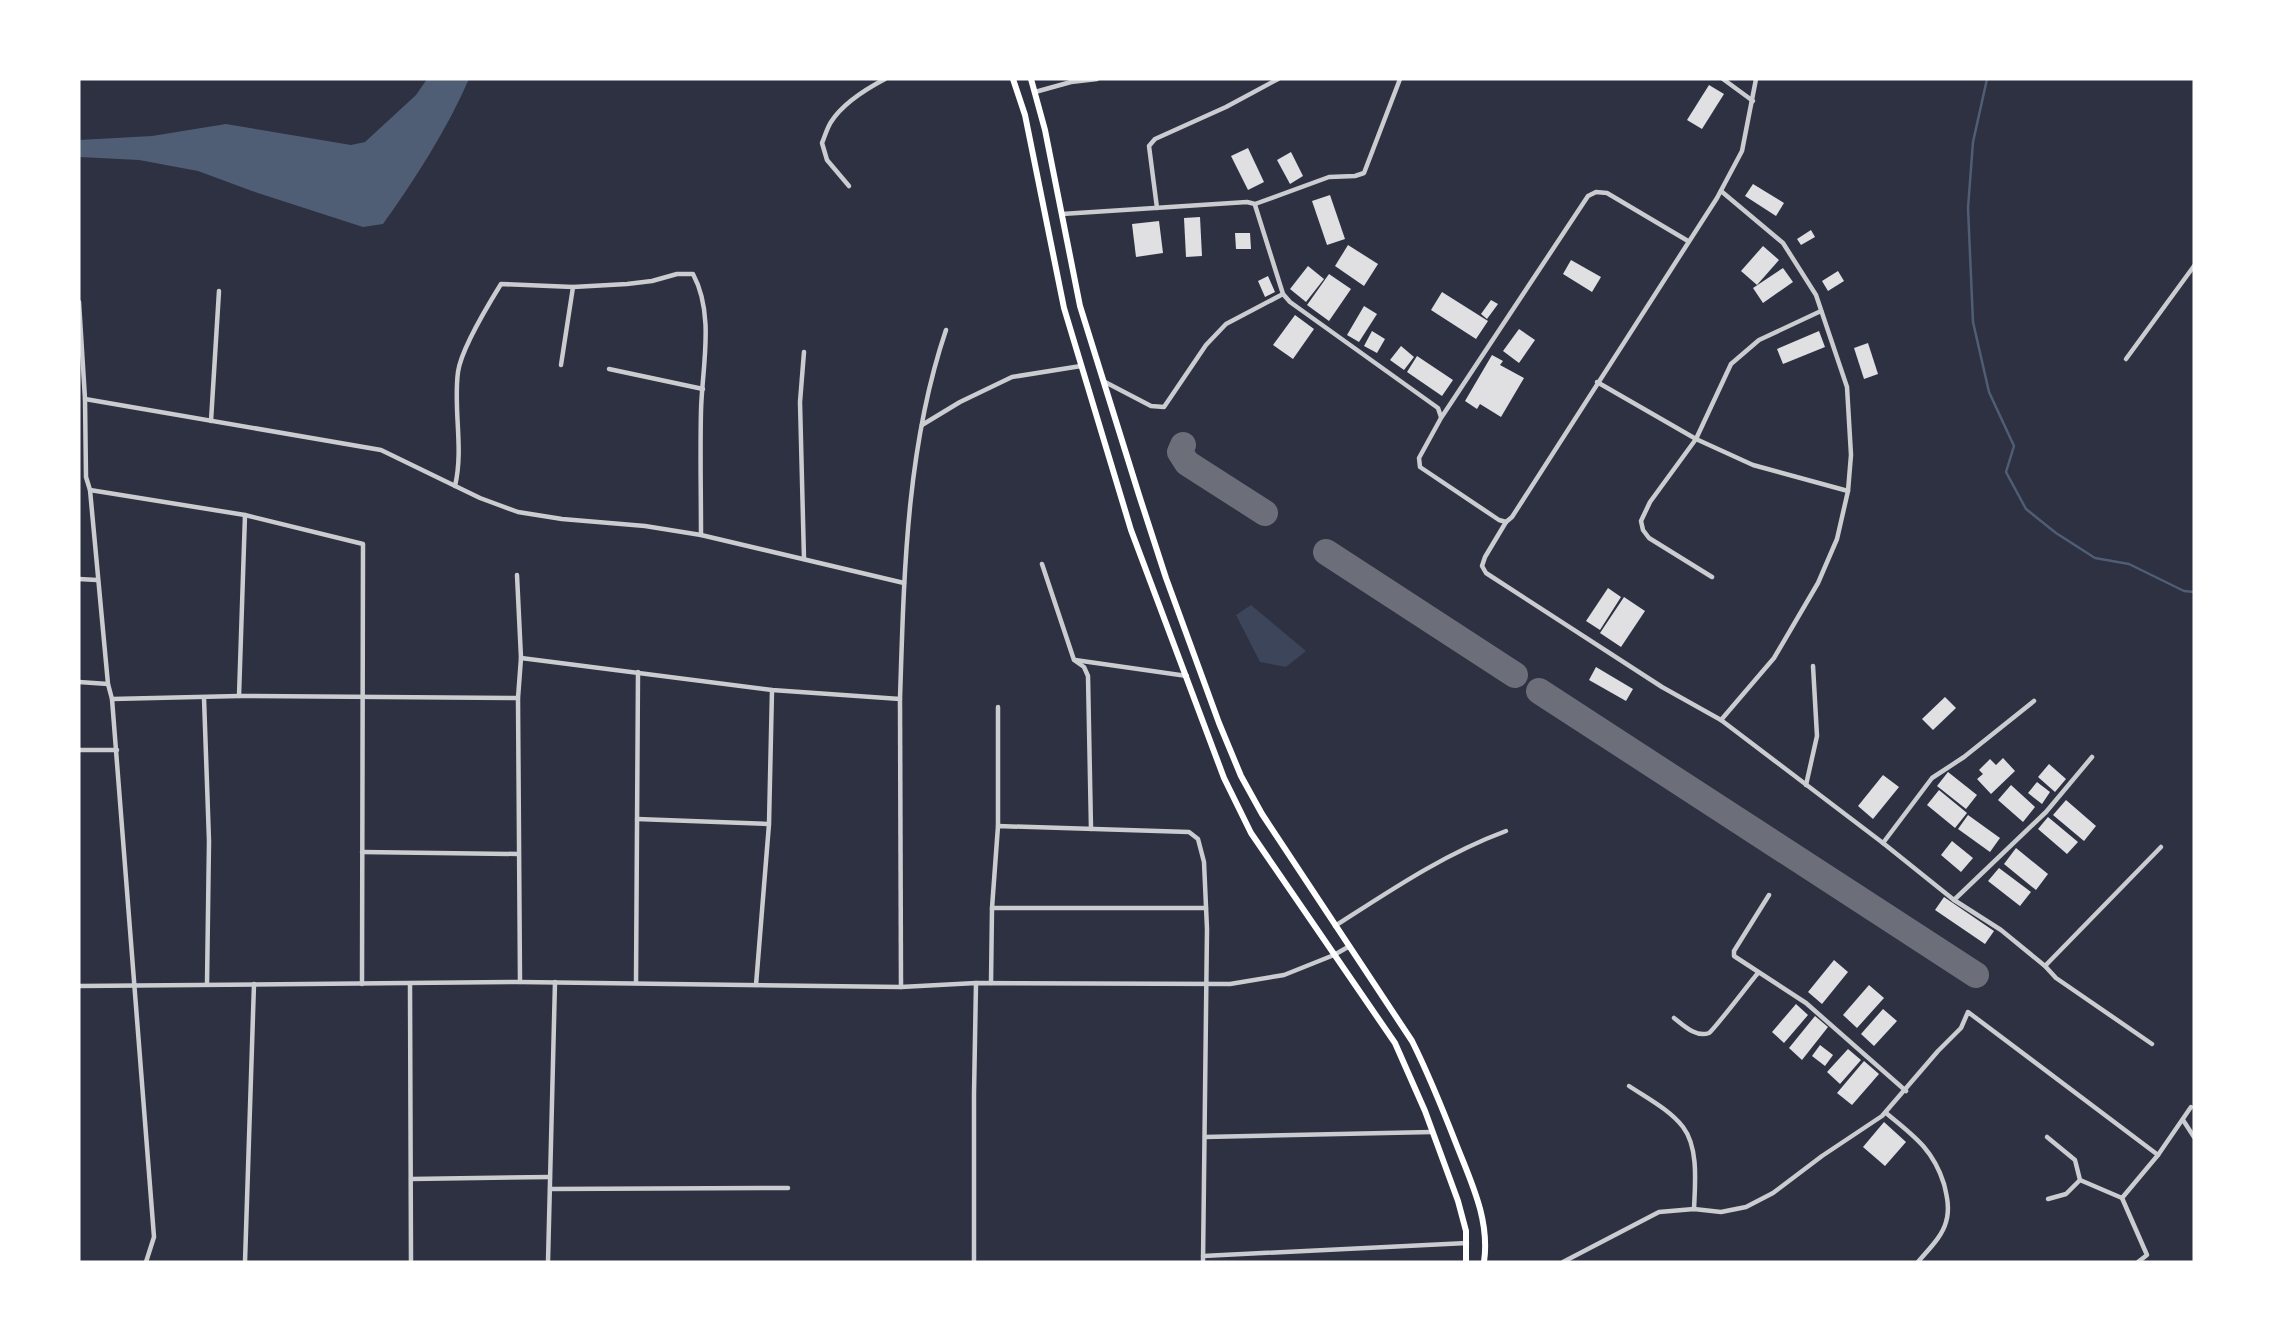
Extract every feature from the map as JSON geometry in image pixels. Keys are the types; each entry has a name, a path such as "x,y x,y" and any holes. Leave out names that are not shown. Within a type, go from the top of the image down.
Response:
{"main road":[{"path":"1013,79 1025,115 1063,308 1131,530 1224,778 1251,833 1395,1043 1433,1132 1458,1201 1467,1243 1466,1262"},
{"path":"1031,79 1080,306 1166,578 1241,776 1262,814 1412,1041 1432,1080 1480,1206 1486,1234 1485,1262"},
{"path":"1152,584 1166,578"}],"street":[{"path":"849,186 827,160 822,143 836,116 865,90 885,79"},
{"path":"1035,92 1071,82 1097,79"},
{"path":"1157,208 1149,146 1155,139 1226,107 1278,79"},
{"path":"1062,214 1247,202 1255,204 1329,177 1364,173 1400,79"},
{"path":"1723,79 1753,101"},
{"path":"1756,79 1742,151 1721,191 1512,517 1506,522 1482,566 1486,573 1662,687 1721,720 1954,900 2001,930 2056,978 2152,1044"},
{"path":"1721,191 1783,243 1816,295 1847,387 1851,455 1848,491 1837,539 1818,583 1774,658 1721,720"},
{"path":"1506,522 1420,467 1419,458 1441,418 1588,196 1596,192 1607,193 1688,241"},
{"path":"1255,204 1283,294 1290,302 1438,408 1441,418"},
{"path":"2126,359 2194,266"},
{"path":"455,485 460,467 458,369 501,284 573,287 652,281 677,274 693,274 702,302 706,339 701,408 701,536"},
{"path":"561,365 573,287"},
{"path":"211,421 219,291"},
{"path":"1103,381 1151,406 1164,407 1206,345 1226,324 1283,294"},
{"path":"79,302 85,399 86,477 90,490 97,580 117,750 154,1237 146,1262"},
{"path":"1712,577 1649,538 1641,521 1650,502 1696,439 1731,364 1759,340 1821,311"},
{"path":"901,987 900,699 904,583 917,445 931,374 946,330"},
{"path":"804,352 800,402 804,559"},
{"path":"921,425 960,402 1012,377 1081,366"},
{"path":"609,369 704,389"},
{"path":"1597,382 1696,439 1753,465 1848,491"},
{"path":"85,399 381,450 480,498 518,512 562,519 645,526 701,536 904,583"},
{"path":"79,477 86,477"},
{"path":"90,490 245,515 363,544 362,984"},
{"path":"240,696 245,515"},
{"path":"1042,564 1074,660 1084,667 1088,676 1091,829"},
{"path":"517,575 521,658 518,698 520,982"},
{"path":"79,579 97,580"},
{"path":"521,658 772,690 900,699"},
{"path":"1074,660 1187,676"},
{"path":"1806,785 1816,736 1813,666"},
{"path":"636,983 638,672"},
{"path":"79,682 108,684"},
{"path":"756,985 769,824 772,690"},
{"path":"112,699 240,696 518,698"},
{"path":"204,698 209,841 207,984"},
{"path":"1883,843 1932,778 1964,757 2034,701"},
{"path":"991,983 992,908 999,826 999,707"},
{"path":"79,750 117,750"},
{"path":"1954,900 2046,812 2092,757"},
{"path":"638,819 769,824"},
{"path":"999,826 1189,832 1198,839 1204,862 1206,908 1203,1259 1467,1243"},
{"path":"1335,926 1416,874 1473,843 1506,831"},
{"path":"2045,966 2161,847"},
{"path":"362,852 518,854"},
{"path":"1769,895 1734,951 1734,956 1806,1003 1906,1091"},
{"path":"992,908 1206,908"},
{"path":"79,986 520,982 901,987 976,983 1230,984 1284,975 1348,947"},
{"path":"1674,1018 1693,1032 1708,1033 1715,1028 1735,999 1758,973"},
{"path":"548,1262 555,982"},
{"path":"974,1262 976,983"},
{"path":"245,1262 254,984"},
{"path":"410,984 411,1262"},
{"path":"1563,1262 1659,1212 1694,1209 1721,1212 1746,1207 1773,1193 1886,1113 1961,1028 1968,1012 2158,1155"},
{"path":"1629,1086 1684,1127 1695,1171 1694,1209"},
{"path":"2122,1198 2158,1155 2191,1107"},
{"path":"1886,1113 1922,1142 1938,1165 1948,1199 1947,1220 1942,1231 1918,1262"},
{"path":"2182,1120 2194,1138"},
{"path":"1205,1137 1433,1132"},
{"path":"2048,1137 2075,1160 2080,1180"},
{"path":"411,1179 550,1177"},
{"path":"2080,1180 2122,1198 2147,1255 2138,1262"},
{"path":"2048,1199 2066,1194 2080,1180"},
{"path":"550,1189 788,1188"}],"shaded area":[{"path":"427,79 469,79 430,154 383,224 363,227 198,171 139,160 79,157 79,140 152,136 226,124 351,145 365,142 416,95"},
{"path":"1251,605 1306,651 1286,667 1260,662 1236,615"}],"building":[{"path":"1709,85 1724,94 1702,129 1687,120"},
{"path":"1248,148 1264,182 1248,190 1231,156"},
{"path":"1291,152 1303,176 1290,184 1277,160"},
{"path":"1753,184 1784,203 1776,216 1745,196"},
{"path":"1330,195 1345,239 1327,245 1312,201"},
{"path":"1200,217 1202,256 1186,257 1184,218"},
{"path":"1159,221 1163,253 1136,257 1132,224"},
{"path":"1811,230 1815,237 1801,245 1797,239"},
{"path":"1235,233 1250,233 1251,249 1236,249"},
{"path":"1348,245 1378,264 1364,286 1335,266"},
{"path":"1763,246 1779,260 1757,285 1741,271"},
{"path":"1571,260 1601,277 1592,292 1563,274"},
{"path":"1308,266 1324,279 1306,302 1290,289"},
{"path":"1783,268 1793,282 1763,303 1753,288"},
{"path":"1838,271 1844,281 1828,291 1822,281"},
{"path":"1329,274 1351,289 1329,321 1307,305"},
{"path":"1268,276 1275,292 1265,297 1258,281"},
{"path":"1442,292 1488,321 1476,339 1431,310"},
{"path":"1491,300 1498,304 1487,319 1481,314"},
{"path":"1364,306 1377,314 1359,342 1347,335"},
{"path":"1295,315 1314,329 1293,359 1273,345"},
{"path":"1519,329 1535,340 1519,363 1503,351"},
{"path":"1372,331 1385,339 1377,353 1364,346"},
{"path":"1819,331 1825,347 1783,364 1777,349"},
{"path":"1868,343 1878,374 1864,379 1854,348"},
{"path":"1401,346 1414,357 1404,370 1390,360"},
{"path":"1492,355 1503,361 1500,365 1524,378 1501,417 1480,404 1477,409 1465,401"},
{"path":"1417,356 1453,380 1442,396 1407,372"},
{"path":"1608,588 1621,597 1600,630 1586,621"},
{"path":"1624,597 1645,611 1621,647 1600,633"},
{"path":"1596,667 1633,689 1626,701 1589,680"},
{"path":"1945,697 1956,708 1933,730 1922,719"},
{"path":"2003,758 2015,771 1991,794 1977,779 1983,774 1979,770 1990,759 1996,765"},
{"path":"2049,764 2066,779 2055,792 2038,777"},
{"path":"1948,772 1977,795 1966,809 1937,786"},
{"path":"1883,775 1899,787 1873,819 1858,806"},
{"path":"2037,782 2050,792 2042,804 2028,793"},
{"path":"2011,785 2035,807 2023,822 1998,800"},
{"path":"1939,790 1967,813 1955,828 1927,805"},
{"path":"2066,800 2096,826 2084,841 2053,815"},
{"path":"1968,815 2000,838 1990,852 1958,829"},
{"path":"2048,817 2078,842 2067,854 2038,829"},
{"path":"1952,841 1973,858 1961,872 1941,855"},
{"path":"2016,848 2048,874 2036,890 2004,864"},
{"path":"1999,868 2031,892 2020,906 1988,881"},
{"path":"1944,897 1994,931 1985,944 1935,910"},
{"path":"1834,960 1848,972 1822,1004 1808,992"},
{"path":"1869,985 1884,998 1857,1028 1843,1015"},
{"path":"1796,1004 1808,1015 1784,1043 1772,1032"},
{"path":"1883,1009 1897,1021 1874,1046 1861,1034"},
{"path":"1815,1016 1828,1027 1802,1060 1789,1048"},
{"path":"1820,1045 1833,1055 1825,1066 1812,1056"},
{"path":"1848,1049 1861,1060 1840,1084 1827,1072"},
{"path":"1864,1061 1879,1074 1852,1105 1837,1093"},
{"path":"1884,1122 1906,1142 1885,1166 1863,1147"}],"waterway":[{"path":"1987,79 1973,142 1968,208 1973,322 1989,392 2014,446 2006,472 2026,509 2056,533 2095,558 2129,564 2184,591 2194,592"}],"taxiway":[{"path":"1183,445 1180,452 1187,463 1265,513"},
{"path":"1326,552 1515,675"},
{"path":"1539,691 1976,975"}]}
